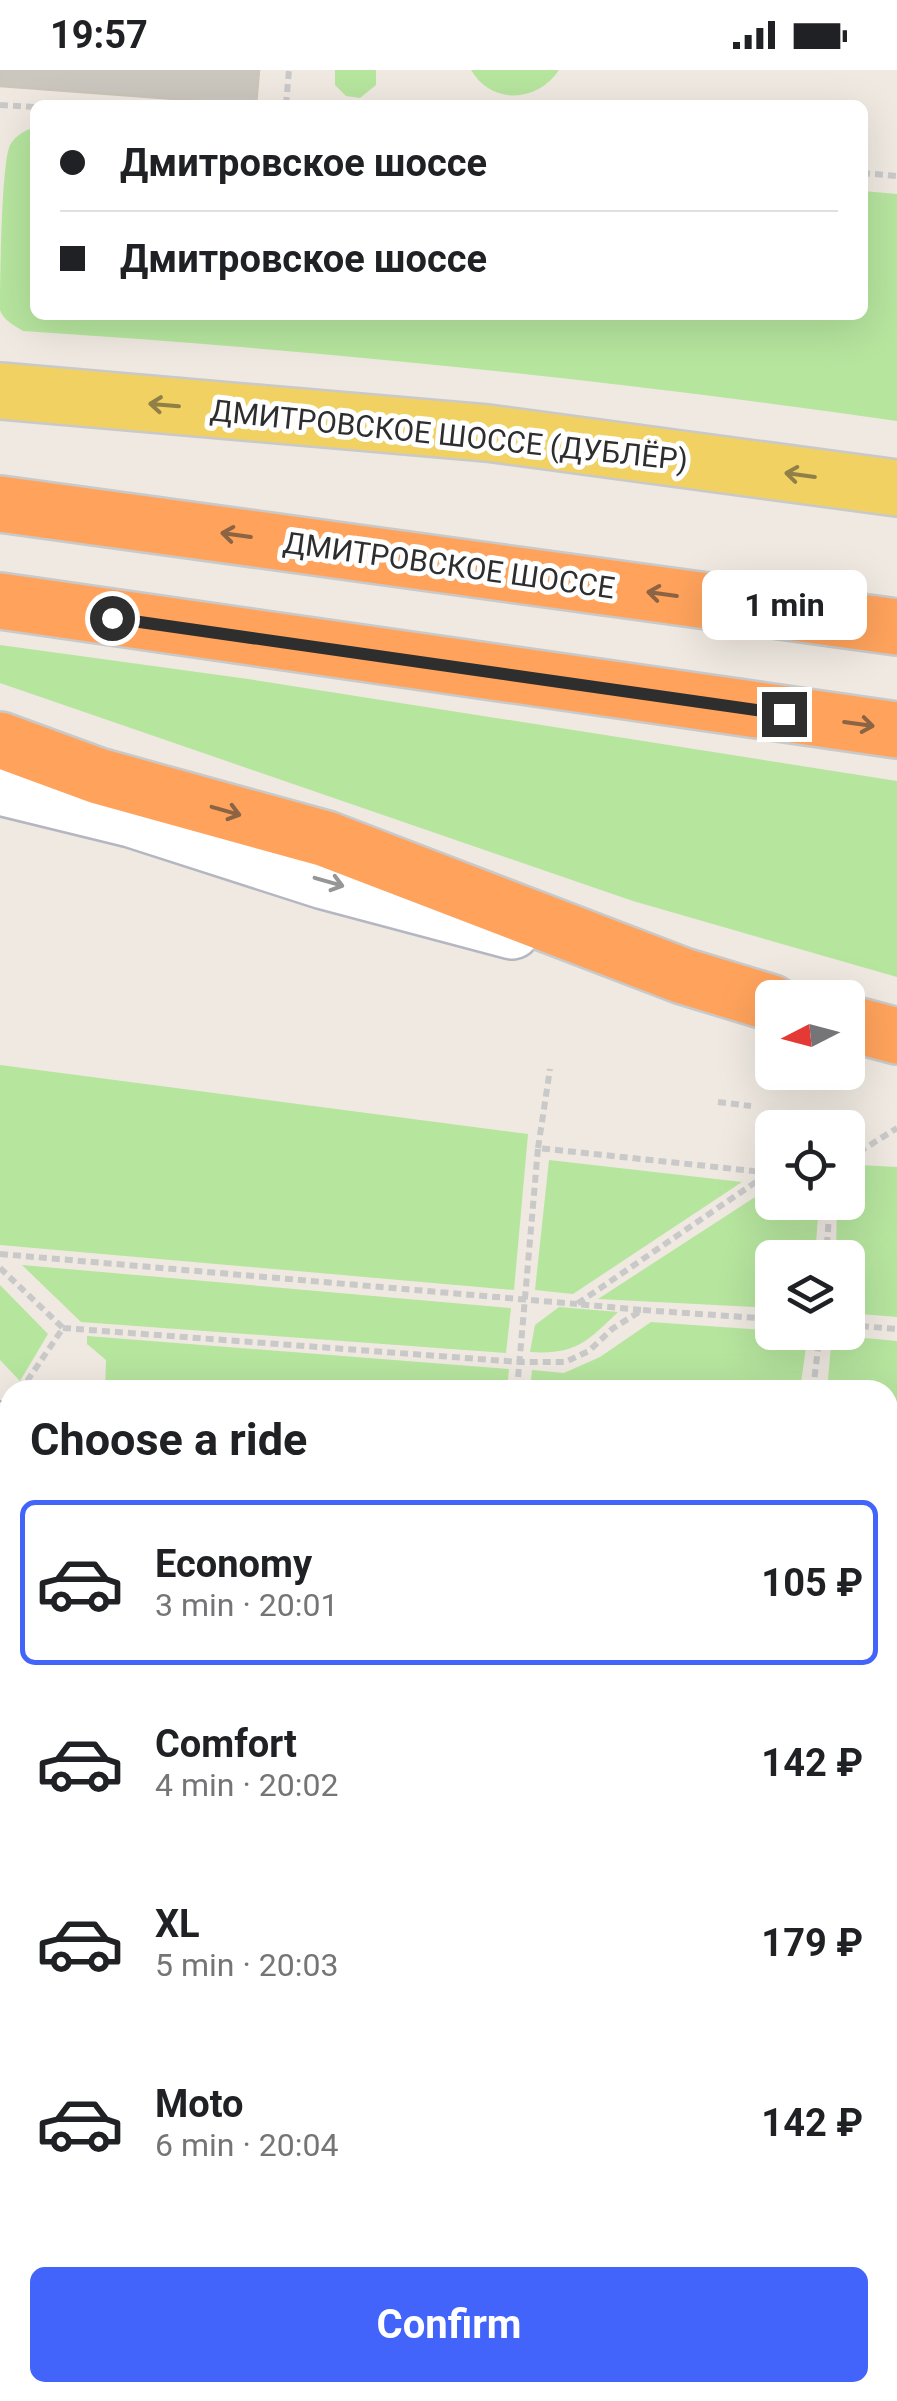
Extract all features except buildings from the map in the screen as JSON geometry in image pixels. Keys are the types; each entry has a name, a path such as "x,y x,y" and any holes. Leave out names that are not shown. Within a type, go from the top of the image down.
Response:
{"highway":[{"name":"ДМИТРОВСКОЕ ШОССЕ","path":"0,504 897,627"},
{"path":"0,602 897,730"},
{"path":"0,740 98,776 326,839 683,976 755,997"},
{"path":"865,1028 897,1036"}],"main road":[{"name":"ДМИТРОВСКОЕ ШОССЕ (ДУБЛЁР)","path":"0,391 487,433 897,488"}],"street":[{"path":"0,787 131,819 324,881 683,976"}],"path":[{"path":"286,100 289,70"},
{"path":"0,104 30,107"},
{"path":"868,174 897,176"},
{"path":"517,1380 538,1148 550,1068"},
{"path":"718,1102 751,1106"},
{"path":"865,1148 897,1128"},
{"path":"538,1148 755,1171"},
{"path":"576,1304 755,1184"},
{"path":"0,1254 755,1318"},
{"path":"0,1268 64,1328 519,1362 565,1362 589,1351 612,1329 642,1310"},
{"path":"865,1326 897,1330"},
{"path":"29,1380 64,1328"},
{"path":"814,1380 818,1350"}],"green space":[{"path":"335,70 376,70 376,85 360,98 346,96 335,85"},
{"path":"471,70 559,70 539,89 515,96 491,89"},
{"path":"30,130 30,320 868,320 868,191 897,194 897,421 461,367 23,331 6,320 0,310 7,157 10,145"},
{"path":"0,645 248,679 897,781 897,977 633,901 0,683"},
{"path":"0,1065 528,1134 514,1290 0,1245"},
{"path":"549,1160 742,1182 573,1294 535,1290"},
{"path":"865,1165 897,1167 897,1317 865,1314 865,1240 836,1240 837,1220 865,1220"},
{"path":"755,1197 755,1220 818,1220 816,1240 755,1240 755,1307 598,1299"},
{"path":"22,1265 511,1308 506,1353 81,1322"},
{"path":"0,1285 48,1334 21,1380 0,1360"},
{"path":"559,1307 618,1312 598,1331 569,1349 530,1352 535,1325"},
{"path":"651,1322 755,1329 755,1350 806,1350 801,1380 531,1380 532,1370 564,1373 600,1357"},
{"path":"87,1336 509,1369 508,1380 105,1380 106,1360 87,1344"},
{"path":"865,1338 897,1341 897,1380 828,1380 831,1350 865,1350"}],"route":[{"path":"112,618 784,714"}]}
